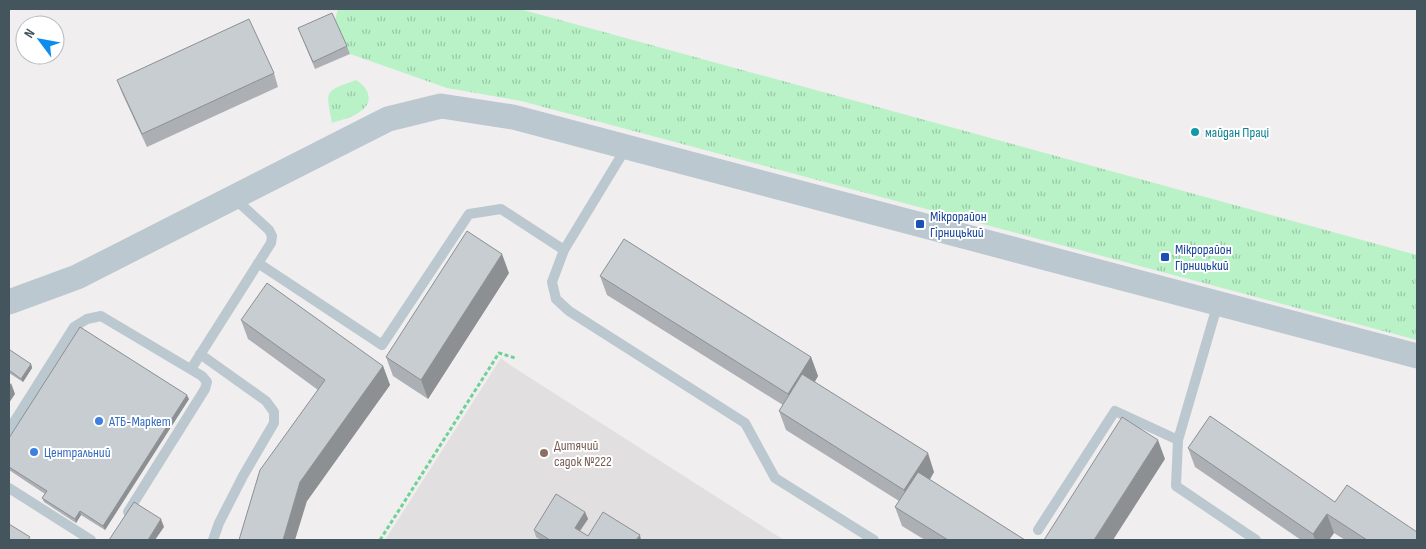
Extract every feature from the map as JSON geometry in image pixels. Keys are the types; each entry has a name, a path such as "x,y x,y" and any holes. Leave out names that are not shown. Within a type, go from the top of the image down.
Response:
{"street":[{"path":"9,302 77,277 388,119 441,106 514,117 1417,356"}],"lane":[{"path":"627,147 564,250 552,282 556,299 569,311 746,423 775,478 874,540"},
{"path":"191,369 271,243 272,236 269,230 234,197"},
{"path":"258,263 382,345 468,214 501,209 564,250"},
{"path":"1218,303 1178,440 1176,486 1256,540"},
{"path":"9,430 74,327 87,319 101,316 202,376 206,382 205,389 120,524"},
{"path":"200,354 266,401 274,412 274,423 243,476 219,523 213,540"},
{"path":"1038,530 1115,411 1178,440"},
{"path":"9,488 91,540"}],"path":[{"path":"380,540 499,353 515,358"}],"shaded area":[{"name":"Дитячий садок №222","path":"501,358 510,365 784,540 385,540"}],"green space":[{"path":"338,9 520,9 1417,255 1417,340 521,101 447,88 350,54 335,20"},
{"path":"356,80 367,90 368,103 355,115 332,123 329,94 337,87"}],"building":[{"path":"332,13 347,46 313,62 298,28"},
{"path":"249,19 274,73 142,134 117,80"},
{"path":"467,231 502,254 421,380 386,357"},
{"path":"624,239 811,357 788,394 600,276"},
{"path":"267,283 383,366 300,482 283,540 239,540 260,470 325,380 241,320"},
{"name":"АТБ-Маркет","path":"80,327 187,395 103,526 80,511 75,519 42,498 47,491 9,467 9,438"},
{"path":"10,350 31,364 21,379 9,370"},
{"path":"802,374 928,453 904,490 779,411"},
{"path":"1210,416 1335,502 1347,485 1417,532 1417,540 1367,540 1327,514 1313,534 1188,448"},
{"path":"1122,417 1158,440 1094,540 1044,540"},
{"path":"918,472 1025,540 948,540 895,507"},
{"path":"556,494 585,512 575,528 588,536 603,512 640,535 636,540 550,540 534,530"},
{"path":"134,502 161,519 148,540 109,540"},
{"path":"9,524 30,537 28,540 9,540"}],"place":[{"name":"майдан Праці","path":"1195,132"},
{"name":"Мiкрорайон Гiрницький","path":"920,224"},
{"name":"Мікрорайон Гірницький","path":"1165,257"},
{"name":"АТБ-Маркет","path":"99,421"},
{"name":"Центральний","path":"34,452"},
{"name":"Дитячий садок №222","path":"544,453"}]}
